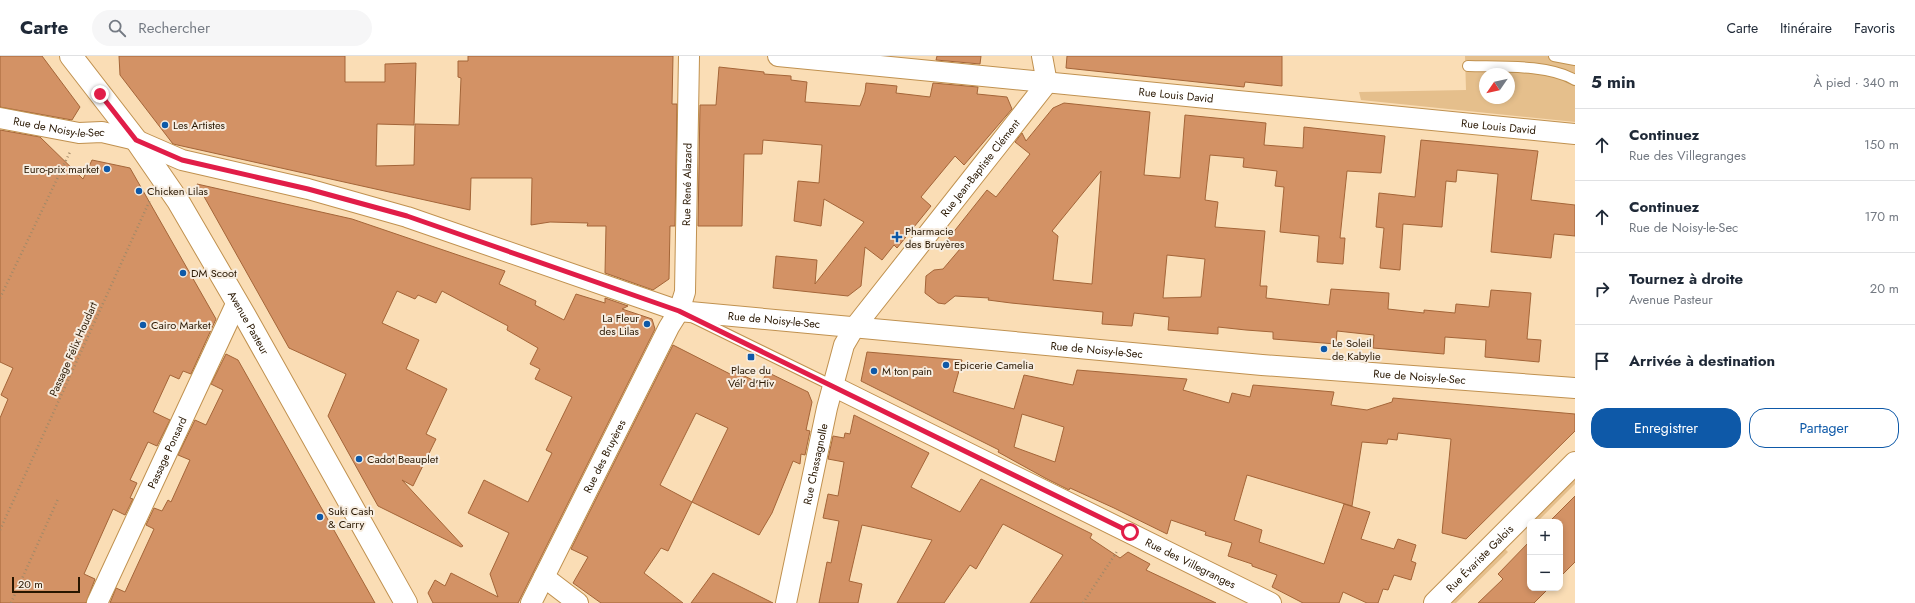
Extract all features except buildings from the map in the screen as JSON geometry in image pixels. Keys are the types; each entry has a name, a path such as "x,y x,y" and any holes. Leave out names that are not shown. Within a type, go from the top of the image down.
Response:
{"main road":[{"name":"Avenue Pasteur","path":"71,56 136,140 161,176 237,302 406,603"},
{"name":"Rue Évariste Galois","path":"1434,603 1575,463"}],"street":[{"name":"Rue René Alazard","path":"679,311 685,292 689,56"},
{"name":"Rue Louis David","path":"778,56 1575,134"},
{"path":"1042,56 1047,83"},
{"name":"Rue Jean-Baptiste Clément","path":"854,328 1047,83"},
{"name":"Rue de Noisy-le-Sec","path":"0,118 79,133 102,132 136,140 182,160 308,189 407,216 679,311 1262,365 1575,388"},
{"name":"Passage Ponsard","path":"97,603 237,302"},
{"name":"Rue des Bruyères","path":"531,603 669,327 679,311"},
{"name":"Rue Chassagnolle","path":"786,603 833,386 844,345 854,328"},
{"name":"Rue des Villegranges","path":"833,386 1130,532 1261,601"},
{"path":"544,578 578,603"}],"lane":[{"path":"1554,56 1575,60"},
{"path":"1468,66 1528,68 1556,73 1575,80"},
{"name":"Rue des Villegranges","path":"679,311 833,386"}],"path":[{"path":"0,298 79,133"},
{"name":"Passage Félix Houdart","path":"0,530 161,176"},
{"path":"11,603 58,499"},
{"path":"1084,603 1130,532"}],"shaded area":[{"path":"1465,56 1575,56 1575,122 1361,100 1359,92 1466,90"},
{"path":"1575,476 1575,484 1540,519 1531,519"},
{"path":"1504,548 1508,552 1456,603 1448,603"}],"place":[{"name":"Les Artistes","path":"165,125"},
{"name":"Euro-prix market","path":"107,169"},
{"name":"Chicken Lilas","path":"139,191"},
{"name":"Pharmacie des Bruyères","path":"897,237"},
{"name":"DM Scoot","path":"183,273"},
{"name":"La Fleur des Lilas","path":"647,324"},
{"name":"Cairo Market","path":"143,325"},
{"name":"Le Soleil de Kabylie","path":"1324,349"},
{"name":"Place du Vél' d'Hiv","path":"751,357"},
{"name":"Epicerie Camelia","path":"946,365"},
{"name":"M ton pain","path":"874,371"},
{"name":"Cadot Beauplet","path":"359,459"},
{"name":"Suki Cash & Carry","path":"320,517"}],"route":[{"path":"100,94 136,140 182,160 308,189 407,216 679,311 1130,532"}]}
